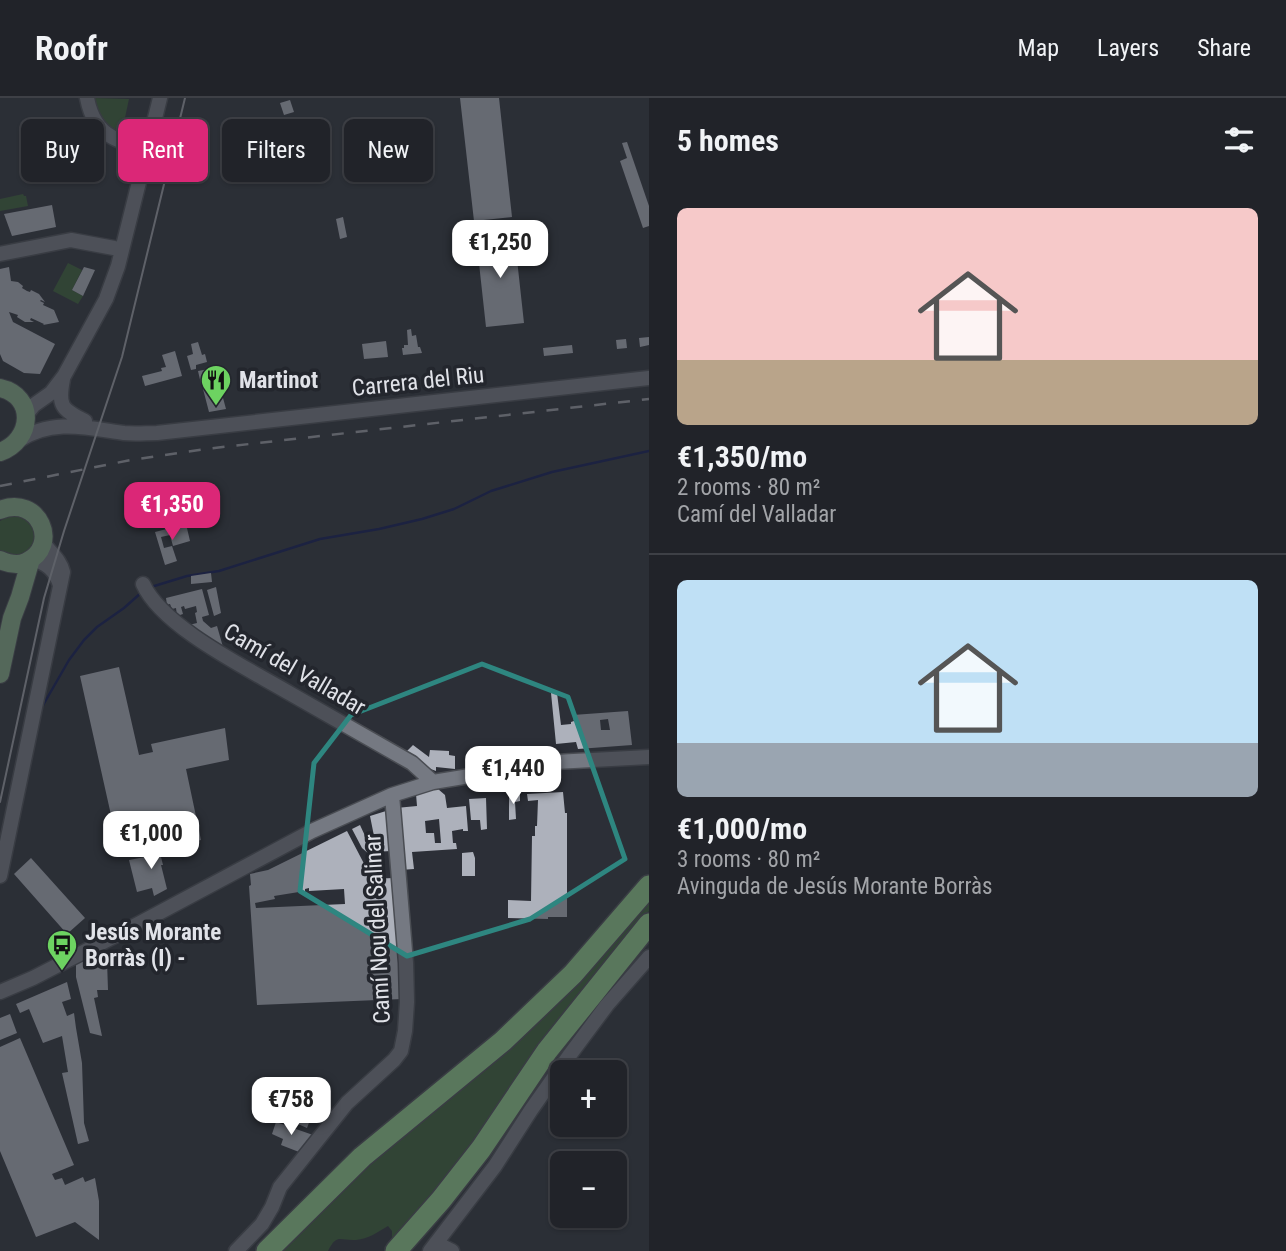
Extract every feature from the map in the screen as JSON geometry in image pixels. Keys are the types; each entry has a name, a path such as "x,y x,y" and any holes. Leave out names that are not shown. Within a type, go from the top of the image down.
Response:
{"highway":[{"path":"267,1251 362,1157 503,1041 563,984 649,886"},
{"path":"396,1251 481,1149 547,1051 649,924"},
{"path":"409,1251 453,1202 476,1171 547,1051"}],"main road":[{"path":"0,452 10,448 24,432 26,415 21,402 8,391"},
{"path":"0,510 13,506 32,512 41,523 43,535 43,542 31,559 18,564 1,561"},
{"path":"0,674 12,618 31,559"},
{"path":"1,561 11,576 12,618"}],"street":[{"path":"87,98 91,115 97,125 118,139"},
{"path":"145,119 150,98"},
{"path":"26,415 34,405 51,393 64,376 106,299 115,277 160,98"},
{"path":"8,391 33,394 51,383 102,288 130,182"},
{"path":"0,254 71,240 114,248"},
{"path":"64,376 61,403 68,412 85,421"},
{"name":"Carrera del Riu","path":"18,441 32,433 59,427 80,426 128,433 157,433 649,378"},
{"name":"Carrera del Riu","path":"26,415 49,421 85,421 109,430"},
{"path":"0,876 62,572 61,564 43,542"},
{"path":"31,559 45,563 57,577 60,586"},
{"name":"Camí del Valladar","path":"144,584 148,594 162,611 208,646 412,763 433,782"},
{"path":"0,992 140,923 312,831 392,795 433,782 555,762 649,757"},
{"name":"Camí Nou del Salinar","path":"236,1251 262,1224 280,1187 347,1103 401,1051 407,1002 406,963 392,795"},
{"path":"452,1251 433,1247 495,1166 569,1056 607,1005 649,957"}],"highlighted area":[{"path":"482,664 568,697 625,859 530,919 407,956 300,891 314,763 351,715"}],"green space":[{"path":"92,98 129,99 125,119 118,119 118,134 104,123 104,119 100,119"},
{"path":"23,194 28,206 0,211 0,199"},
{"path":"68,263 82,270 72,290 83,296 78,304 53,291"},
{"path":"11,515 23,518 31,524 34,532 30,549 12,556 0,551 0,521"},
{"path":"649,899 649,911 562,1016 463,1162 387,1251 392,1241 392,1231 388,1226 365,1238 339,1239 328,1251 280,1251 329,1201"}],"building":[{"path":"460,98 499,98 512,217 474,221"},
{"path":"290,100 294,112 284,115 280,103"},
{"path":"627,142 649,206 649,226 643,228 620,161 627,158 622,143"},
{"path":"52,205 56,227 12,236 4,214"},
{"path":"343,217 347,237 340,239 336,219"},
{"path":"514,232 524,323 486,327 476,236"},
{"path":"9,267 11,281 18,282 27,291 39,294 45,302 40,301 54,310 59,322 43,325 31,318 34,322 25,322 17,317 18,315 9,312 13,322 55,344 40,374 24,373 3,361 0,354 0,269"},
{"path":"84,267 95,270 83,296 72,290"},
{"path":"411,329 422,353 403,355 402,348 408,345 407,330"},
{"path":"649,337 649,345 640,347 639,338"},
{"path":"626,339 627,348 617,349 616,340"},
{"path":"386,341 388,357 364,359 362,344"},
{"path":"198,342 207,362 196,365 196,369 191,370 187,356 193,354 191,344"},
{"path":"572,345 573,353 544,356 543,348"},
{"path":"175,351 182,376 145,386 142,376 162,371 161,368 166,367 162,355"},
{"path":"209,369 213,384 219,383 226,409 209,412 203,389 206,388 205,384 201,384 198,371"},
{"path":"186,524 190,541 173,546 170,535 161,537 164,548 172,546 177,561 165,565 155,532"},
{"path":"211,573 212,582 191,584 191,576"},
{"path":"216,587 221,613 214,616 207,590"},
{"path":"202,589 209,615 202,617 203,621 211,628 217,626 223,647 189,625 197,623 196,606 185,609 184,606 181,607 183,614 177,616 176,608 172,609 170,604 167,605 166,598"},
{"path":"119,667 139,755 153,752 151,744 225,728 229,760 186,769 201,840 174,846 166,812 113,824 80,676"},
{"path":"551,693 557,693 561,725 571,724 574,721 573,715 628,711 632,745 578,749 576,742 556,744","holes":["608,719 610,730 601,730 600,720"]},
{"path":"413,745 429,757 430,750 449,751 449,755 455,756 455,769 436,767 436,771 428,768 407,751"},
{"path":"438,789 445,795 447,808 466,806 468,831 452,831 453,843 456,843 457,849 412,852 414,869 400,870 396,808 417,806 416,794","holes":["439,819 441,843 435,843 434,833 426,833 425,821"]},
{"path":"563,792 567,813 567,917 508,918 508,900 531,901 532,836 535,836 537,826 538,800 528,801 527,794"},
{"path":"520,794 520,801 515,802 516,819 509,820 509,795"},
{"path":"486,798 487,829 481,830 480,820 471,820 469,799"},
{"path":"386,811 391,851 369,854 362,848 352,829 360,825 366,838 374,836 370,816"},
{"path":"347,831 372,879 393,878 402,999 257,1005 249,886 250,874 268,870","holes":["309,888 309,891 344,889 345,904 256,908 255,903 275,899 274,896"]},
{"path":"174,847 176,854 161,857 167,889 154,896 152,888 137,892 129,860 145,857 145,853"},
{"path":"473,852 475,876 462,876 462,853"},
{"path":"31,858 85,918 67,934 14,874"},
{"path":"107,961 108,990 97,990 98,997 94,998 102,1036 90,1033 76,977 76,962"},
{"path":"67,982 71,999 62,1002 67,1016 74,1013 82,1063 84,1123 89,1141 78,1144 62,1073 68,1072 62,1036 43,1043 29,1009 20,1013 16,1004"},
{"path":"10,1014 17,1033 0,1040 0,1018"},
{"path":"20,1038 74,1165 52,1174 55,1180 62,1178 65,1185 83,1177 85,1182 95,1178 99,1201 99,1240 75,1222 36,1237 0,1151 0,1047"},
{"path":"301,1117 310,1120 307,1128 298,1124"},
{"path":"276,1122 313,1135 299,1152 281,1145 283,1139 272,1134"}],"waterway":[{"path":"151,587 187,576 219,571 320,539 422,519 454,509 491,491 552,472 649,451"},
{"path":"42,707 84,640 142,592"}],"tram line":[{"path":"0,802 44,598 122,357 185,98"}],"railway":[{"path":"0,486 131,460 205,449 649,399"}],"place":[{"name":"Martinot","path":"216,407"},
{"name":"Jesús Morante Borràs (I) -","path":"62,972"}]}
